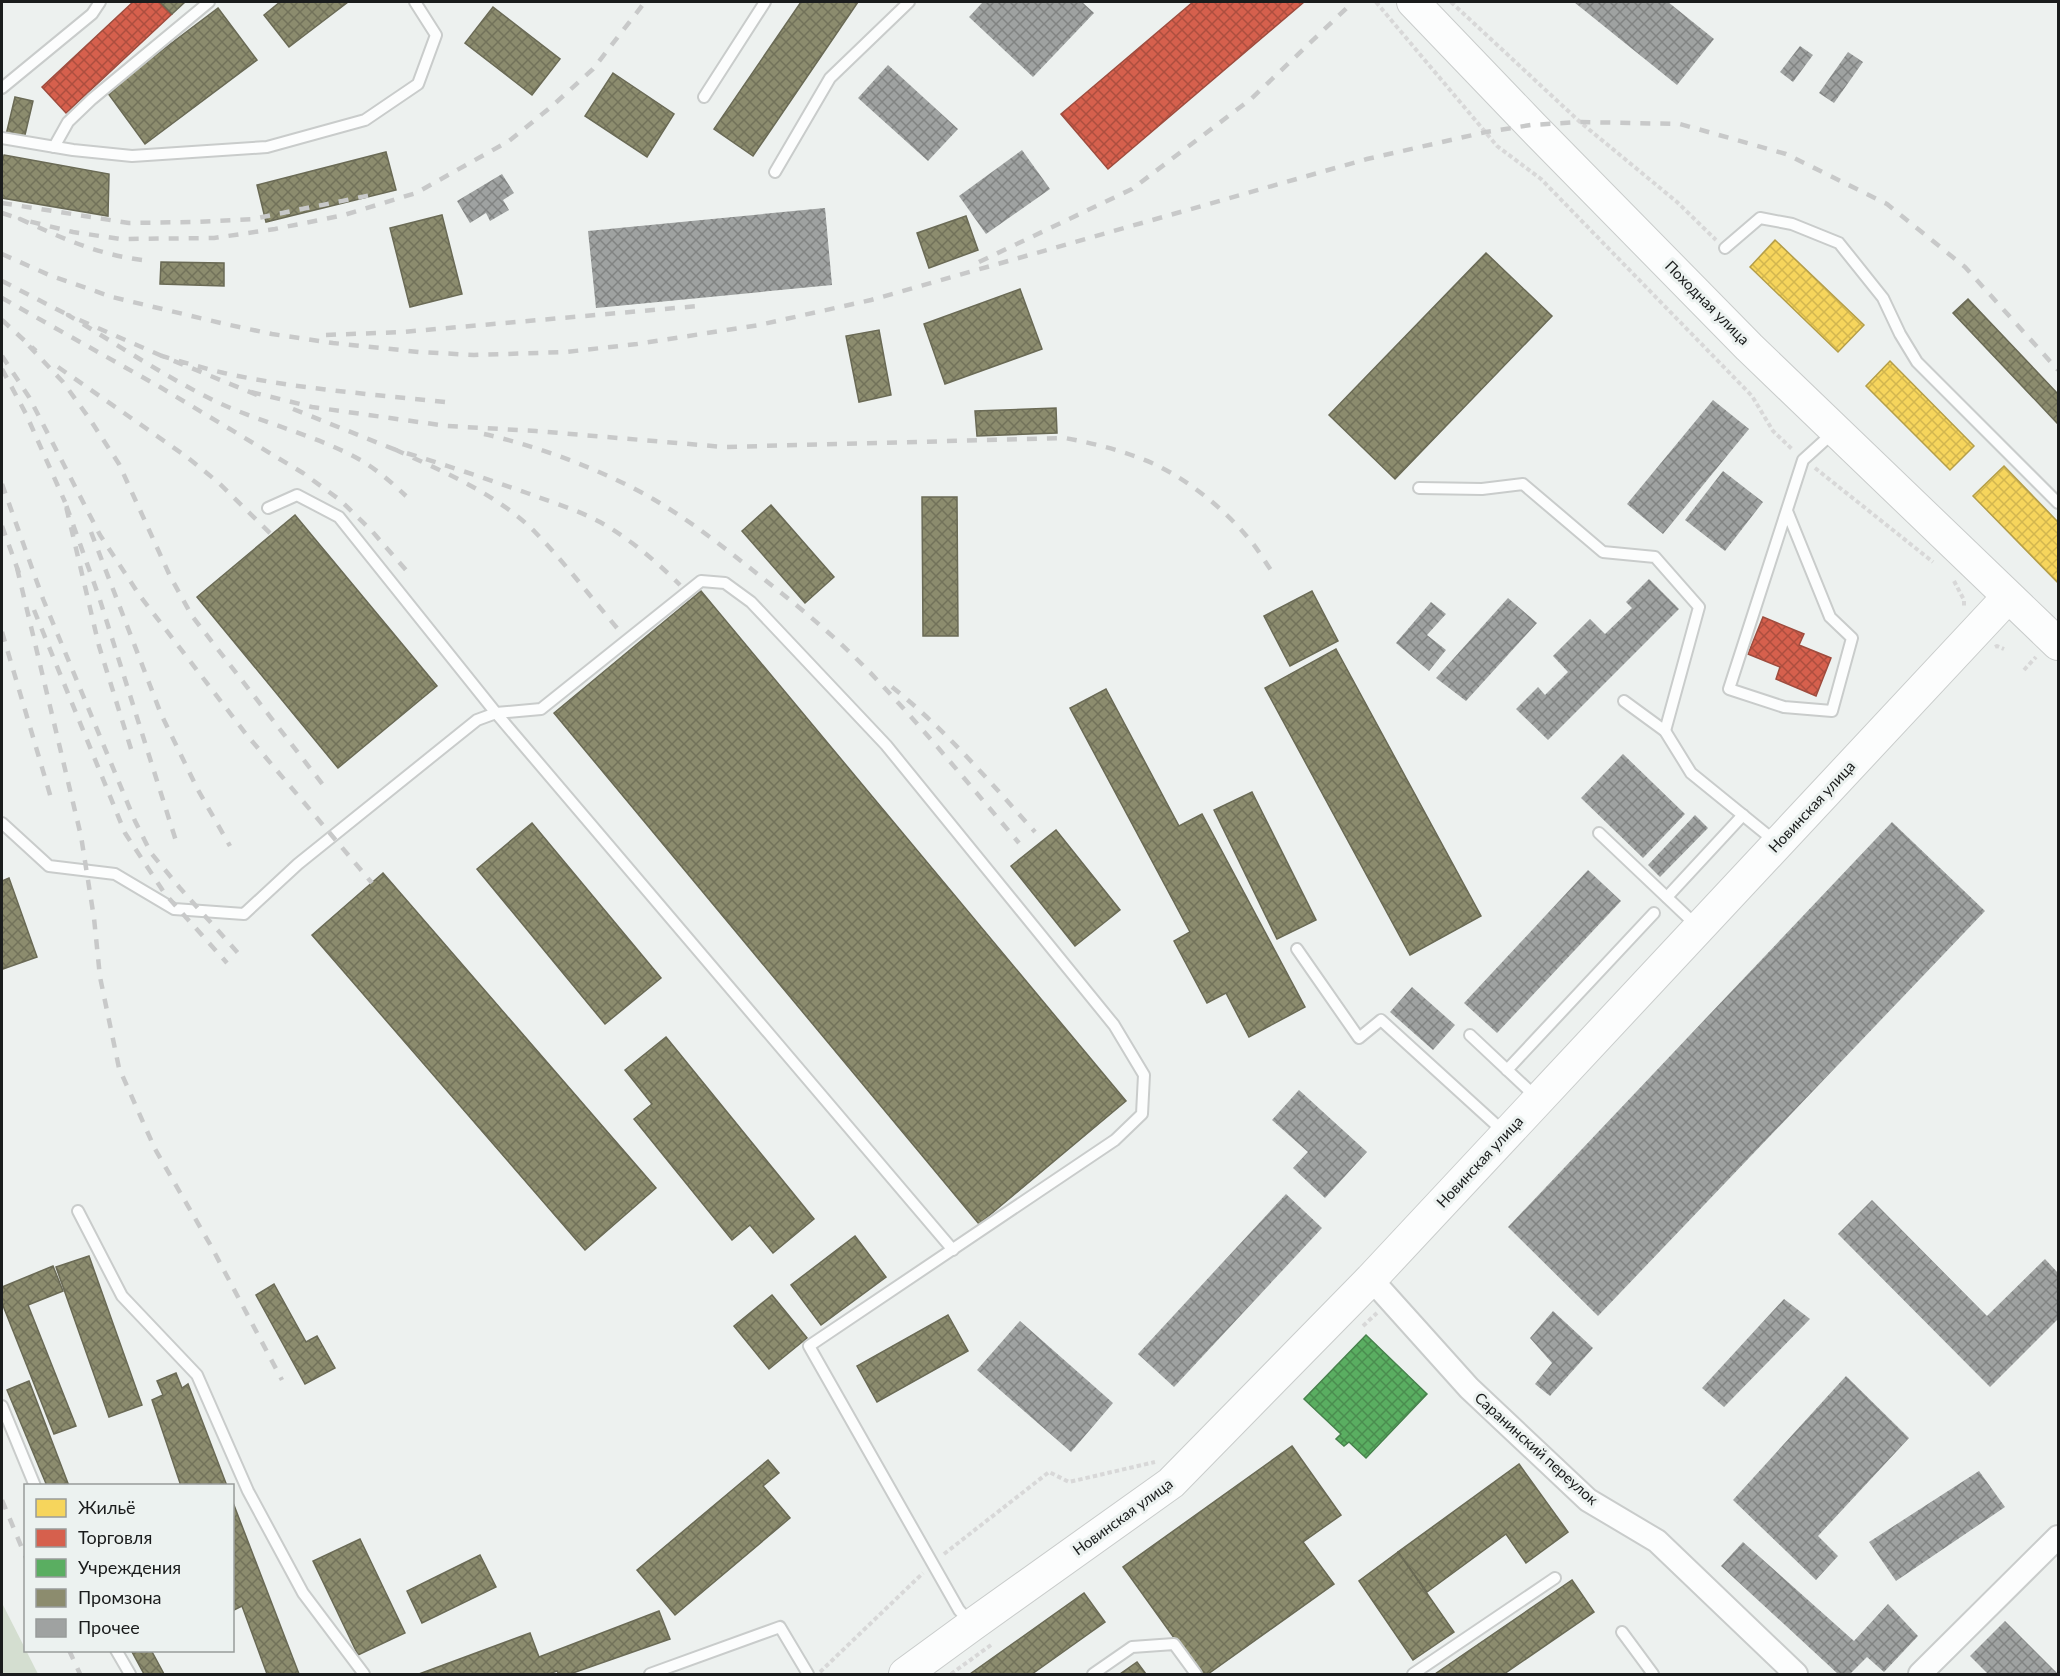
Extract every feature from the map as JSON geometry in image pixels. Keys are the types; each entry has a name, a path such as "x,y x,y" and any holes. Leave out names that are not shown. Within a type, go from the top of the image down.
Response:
{"main road":[{"name":"Походная улица","path":"1413,2 1547,142 1835,431 2058,644"},
{"name":"Новинская улица","path":"905,1674 1172,1483 1371,1279 2008,597"}],"street":[{"name":"Саранинский переулок","path":"1371,1279 1469,1388 1588,1500 1657,1540 1796,1674"},
{"path":"1920,1674 2058,1537"}],"lane":[{"path":"2,88 92,14 100,2"},
{"path":"54,147 68,122 92,99 209,2"},
{"path":"2,138 132,156 267,147 365,120 417,84 436,35 415,2"},
{"path":"704,97 765,2"},
{"path":"775,172 830,78 909,2"},
{"path":"1725,248 1761,218 1792,224 1839,243 1883,298 1900,334 1917,362 2058,503"},
{"path":"1787,511 1830,617 1852,638 1832,711 1784,707 1729,689 1803,460 1835,431"},
{"path":"1419,488 1482,489 1523,484 1603,552 1655,557 1700,607 1665,731"},
{"path":"268,508 297,495 339,517 496,713 952,1250"},
{"path":"2,824 49,866 115,874 174,909 244,914 298,864 477,720 496,713 541,709 701,581 725,583 751,602 886,745 1114,1025 1144,1076 1142,1114 1115,1140 809,1346 959,1610 972,1625"},
{"path":"1624,701 1665,731 1691,773 1778,843"},
{"path":"1667,897 1743,815"},
{"path":"1599,833 1699,928"},
{"path":"1507,1070 1653,913"},
{"path":"1297,949 1359,1038 1381,1020 1506,1134"},
{"path":"1470,1035 1538,1100"},
{"path":"78,1211 122,1296 197,1376 248,1491 303,1593 364,1674"},
{"path":"2,1406 35,1484"},
{"path":"1413,1674 1555,1578"},
{"path":"652,1674 780,1627 808,1674"},
{"path":"1622,1632 1653,1674"},
{"path":"1093,1674 1132,1647 1174,1644 1196,1674"},
{"path":"117,1652 130,1674"}],"path":[{"path":"1376,2 1497,146 1550,187 1752,396 1773,431 1803,460 1861,503 1941,568"},
{"path":"1451,2 1580,122 1677,202 1725,248"},
{"path":"1950,575 1964,600 1964,610"},
{"path":"817,1674 933,1563 1049,1472 1070,1482 1157,1461"}],"green space":[{"path":"2,1603 24,1646 24,1652 27,1652 38,1674 2,1674"}],"building: Жильё":[{"path":"1775,240 1864,325 1838,352 1750,267"},
{"path":"1890,361 1974,446 1950,470 1866,386"},
{"path":"2004,466 2058,522 2058,583 1973,496"}],"building: Торговля":[{"path":"133,2 160,2 172,14 66,113 42,87"},
{"path":"1193,2 1304,2 1108,169 1061,114"},
{"path":"1763,617 1804,634 1799,645 1831,658 1816,696 1776,679 1780,667 1748,654"}],"building: Учреждения":[{"path":"1366,1335 1427,1394 1366,1458 1349,1442 1344,1446 1336,1439 1341,1434 1304,1399"}],"building: Промзона":[{"path":"160,2 185,2 172,14"},
{"path":"280,2 348,2 289,47 264,15"},
{"path":"801,2 858,2 753,156 714,129"},
{"path":"493,7 560,59 532,95 465,43"},
{"path":"218,8 257,60 145,144 107,92"},
{"path":"613,73 674,114 647,157 585,116"},
{"path":"15,97 33,101 24,139 6,135"},
{"path":"386,152 396,190 266,222 257,185"},
{"path":"4,155 109,174 108,216 2,198"},
{"path":"442,215 462,294 410,307 390,228"},
{"path":"966,216 978,250 929,268 917,233"},
{"path":"1486,253 1552,316 1395,479 1329,415"},
{"path":"161,262 224,263 224,286 160,284"},
{"path":"1020,289 1042,349 945,384 924,324"},
{"path":"1968,299 2058,394 2058,424 1953,313"},
{"path":"879,330 891,395 859,402 846,336"},
{"path":"1056,408 1057,433 977,436 975,411"},
{"path":"922,497 957,497 958,636 923,636"},
{"path":"771,505 834,577 805,603 742,531"},
{"path":"295,515 437,686 338,768 197,597"},
{"path":"701,591 1126,1101 979,1224 554,713"},
{"path":"1312,591 1338,641 1290,666 1264,616"},
{"path":"1336,649 1481,916 1410,955 1265,688"},
{"path":"1106,689 1179,826 1202,814 1305,1007 1249,1037 1226,993 1207,1003 1174,941 1190,932 1070,708"},
{"path":"1252,792 1316,920 1277,939 1214,810"},
{"path":"532,823 661,978 605,1024 477,869"},
{"path":"1056,830 1120,910 1075,946 1011,866"},
{"path":"383,873 656,1188 585,1250 312,935"},
{"path":"9,878 37,957 3,969 2,881"},
{"path":"666,1037 814,1219 773,1253 750,1225 732,1240 634,1119 652,1104 625,1070"},
{"path":"855,1236 886,1277 821,1325 791,1285"},
{"path":"89,1256 142,1405 109,1417 56,1267"},
{"path":"53,1266 63,1291 28,1305 76,1426 54,1434 2,1303 2,1287"},
{"path":"274,1284 306,1342 317,1336 335,1368 305,1384 256,1295"},
{"path":"772,1295 807,1338 769,1369 734,1326"},
{"path":"948,1315 968,1351 877,1402 857,1366"},
{"path":"176,1373 182,1388 188,1384 226,1484 180,1484 152,1400 163,1395 157,1381"},
{"path":"29,1381 68,1484 46,1484 7,1390"},
{"path":"1292,1446 1341,1515 1303,1542 1334,1584 1208,1674 1200,1674 1123,1567"},
{"path":"768,1460 779,1473 763,1486 790,1518 675,1615 637,1570"},
{"path":"1519,1464 1568,1532 1526,1563 1506,1534 1427,1592 1398,1552"},
{"path":"234,1505 299,1674 267,1674 242,1606 234,1610"},
{"path":"360,1539 405,1633 358,1655 313,1561"},
{"path":"1398,1552 1454,1632 1413,1660 1359,1581"},
{"path":"480,1555 496,1587 422,1623 407,1591"},
{"path":"1572,1580 1594,1612 1504,1674 1435,1674"},
{"path":"1084,1593 1105,1622 1032,1674 970,1674"},
{"path":"659,1611 670,1639 570,1674 559,1674 557,1671 549,1674 419,1674 530,1633 539,1657"},
{"path":"132,1652 152,1652 164,1674 144,1674"},
{"path":"1137,1662 1146,1674 1120,1674"}],"building: Прочее":[{"path":"983,2 1082,2 1094,13 1033,77 969,17"},
{"path":"1574,2 1668,2 1714,39 1677,85"},
{"path":"1800,46 1813,55 1793,82 1780,72"},
{"path":"1848,52 1863,62 1834,103 1819,93"},
{"path":"888,65 958,129 928,161 858,98"},
{"path":"1022,150 1050,189 986,234 959,196"},
{"path":"502,174 514,193 503,200 509,210 490,221 486,213 470,223 457,201"},
{"path":"825,208 832,285 596,308 588,231"},
{"path":"1713,400 1749,429 1663,534 1627,504"},
{"path":"1723,471 1763,502 1725,551 1685,520"},
{"path":"1649,579 1679,609 1548,740 1516,709 1538,687 1545,695 1568,672 1553,656 1590,619 1605,634 1632,608 1626,602"},
{"path":"1508,598 1537,623 1466,701 1436,678"},
{"path":"1431,602 1446,614 1427,635 1446,650 1429,671 1396,643"},
{"path":"1623,754 1685,814 1643,858 1581,798"},
{"path":"1695,815 1708,828 1660,877 1648,865"},
{"path":"1892,822 1985,911 1598,1316 1508,1227"},
{"path":"1588,870 1621,901 1497,1033 1464,1003"},
{"path":"1412,987 1455,1025 1433,1050 1390,1012"},
{"path":"1299,1090 1367,1152 1325,1198 1293,1168 1308,1152 1272,1120"},
{"path":"1286,1194 1322,1228 1174,1387 1138,1354"},
{"path":"1872,1200 1987,1316 2045,1259 2058,1273 2058,1319 1990,1387 1838,1234"},
{"path":"1784,1299 1810,1319 1724,1407 1702,1388"},
{"path":"1553,1311 1593,1348 1550,1396 1535,1384 1552,1363 1530,1338"},
{"path":"1020,1321 1113,1403 1071,1452 977,1370"},
{"path":"1846,1376 1909,1438 1818,1536 1838,1556 1816,1580 1733,1500"},
{"path":"1979,1471 2005,1507 1896,1581 1869,1542"},
{"path":"1743,1542 1854,1641 1888,1604 1918,1636 1884,1672 1867,1657 1850,1674 1838,1674 1721,1566"},
{"path":"2005,1621 2058,1674 1988,1674 1970,1656"}],"railway":[{"path":"142,260 94,249 20,219 73,232 120,239 214,238 344,215 416,193 509,141 551,107 593,69 645,2"},
{"path":"979,262 1132,189 1251,99 1353,2"},
{"path":"2,254 49,275 112,297 272,334 419,352 474,355 566,352 637,344 759,325 871,300 1367,159 1486,132 1531,125 1580,122 1680,124 1786,154 1887,204 1965,267 2058,370"},
{"path":"2,203 129,223 194,222 253,219 376,194"},
{"path":"2,213 20,219"},
{"path":"2,281 68,315"},
{"path":"2,298 160,387 303,473 340,500 371,530 412,577"},
{"path":"326,335 402,332 699,306"},
{"path":"162,356 68,315 162,372 219,403 355,457 369,465 406,496"},
{"path":"2,320 36,351"},
{"path":"29,346 63,382 119,464 170,576 192,616 327,790"},
{"path":"2,356 29,397 100,535 140,596 246,734 372,883"},
{"path":"257,395 162,356 224,373 279,383 445,402"},
{"path":"58,367 187,457 219,483 272,535"},
{"path":"2,369 26,414 65,502"},
{"path":"251,392 312,407 447,426 724,447 1065,438 1133,455 1186,482 1227,515 1255,547 1273,573"},
{"path":"293,409 396,450"},
{"path":"484,434 549,452 593,469 634,489 695,526 776,588 837,640 933,742 1019,843"},
{"path":"617,628 556,555 521,519 469,485 396,450 511,487 592,518 632,543 680,585"},
{"path":"2,484 43,599 135,821 151,853 238,953"},
{"path":"131,749 99,646 65,502 99,597 176,841"},
{"path":"2,526 20,576"},
{"path":"91,532 161,714 198,790 230,846"},
{"path":"17,568 81,836 94,918 100,977 119,1068 155,1149 211,1246 282,1380"},
{"path":"34,610 125,833 165,894 227,963"},
{"path":"2,632 51,798"},
{"path":"892,687 949,739 1035,832"},
{"path":"2,1500 24,1553"},
{"path":"70,1652 80,1674"}]}
